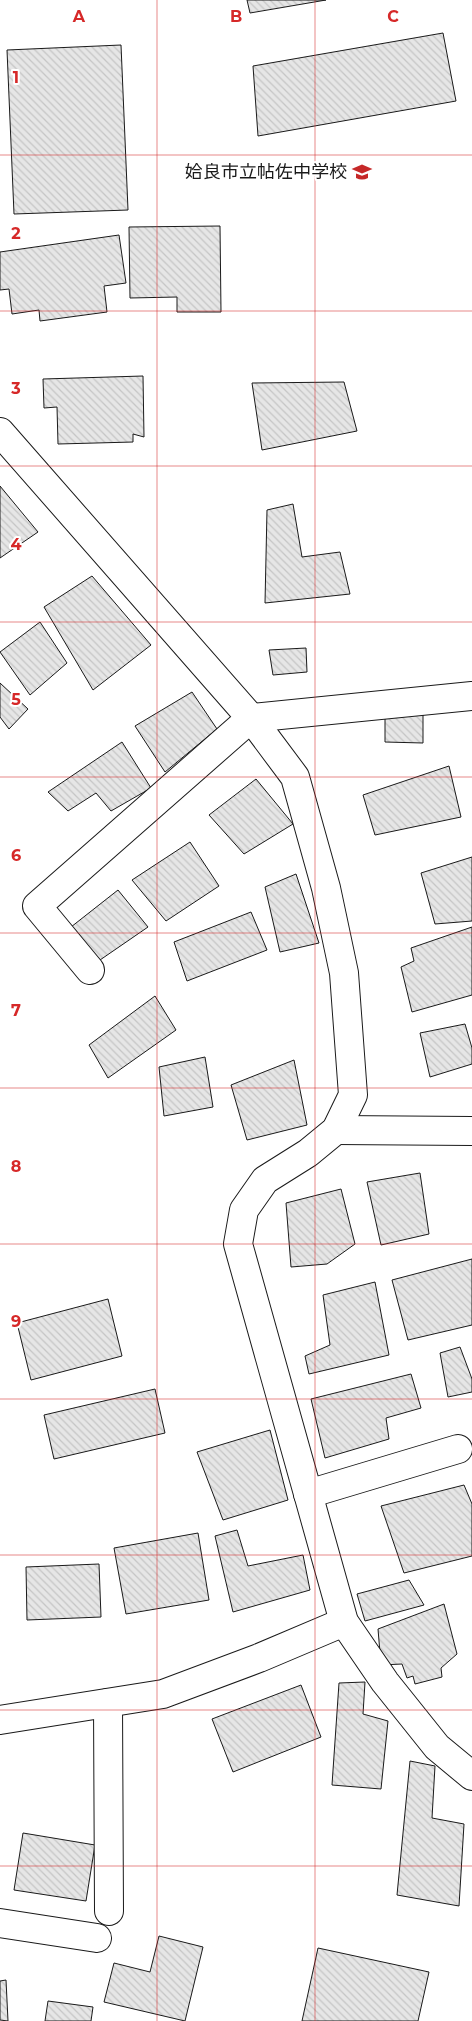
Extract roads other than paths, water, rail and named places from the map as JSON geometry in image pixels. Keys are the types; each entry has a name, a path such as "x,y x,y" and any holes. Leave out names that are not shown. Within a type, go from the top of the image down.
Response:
{"street":[{"path":"0,432 250,718 295,777 326,888 344,973 353,1095 336,1130 308,1153 265,1180 244,1210 238,1244 344,1622 385,1682 438,1747 472,1776"},
{"path":"90,970 37,906 250,718 472,696"},
{"path":"336,1130 472,1131"},
{"path":"308,1494 458,1449"},
{"path":"0,1720 163,1694 259,1658 344,1622"},
{"path":"108,1703 109,1911"},
{"path":"0,1923 97,1938"}],"place":[{"name":"姶良市立帖佐中学校","path":"362,172"}]}
